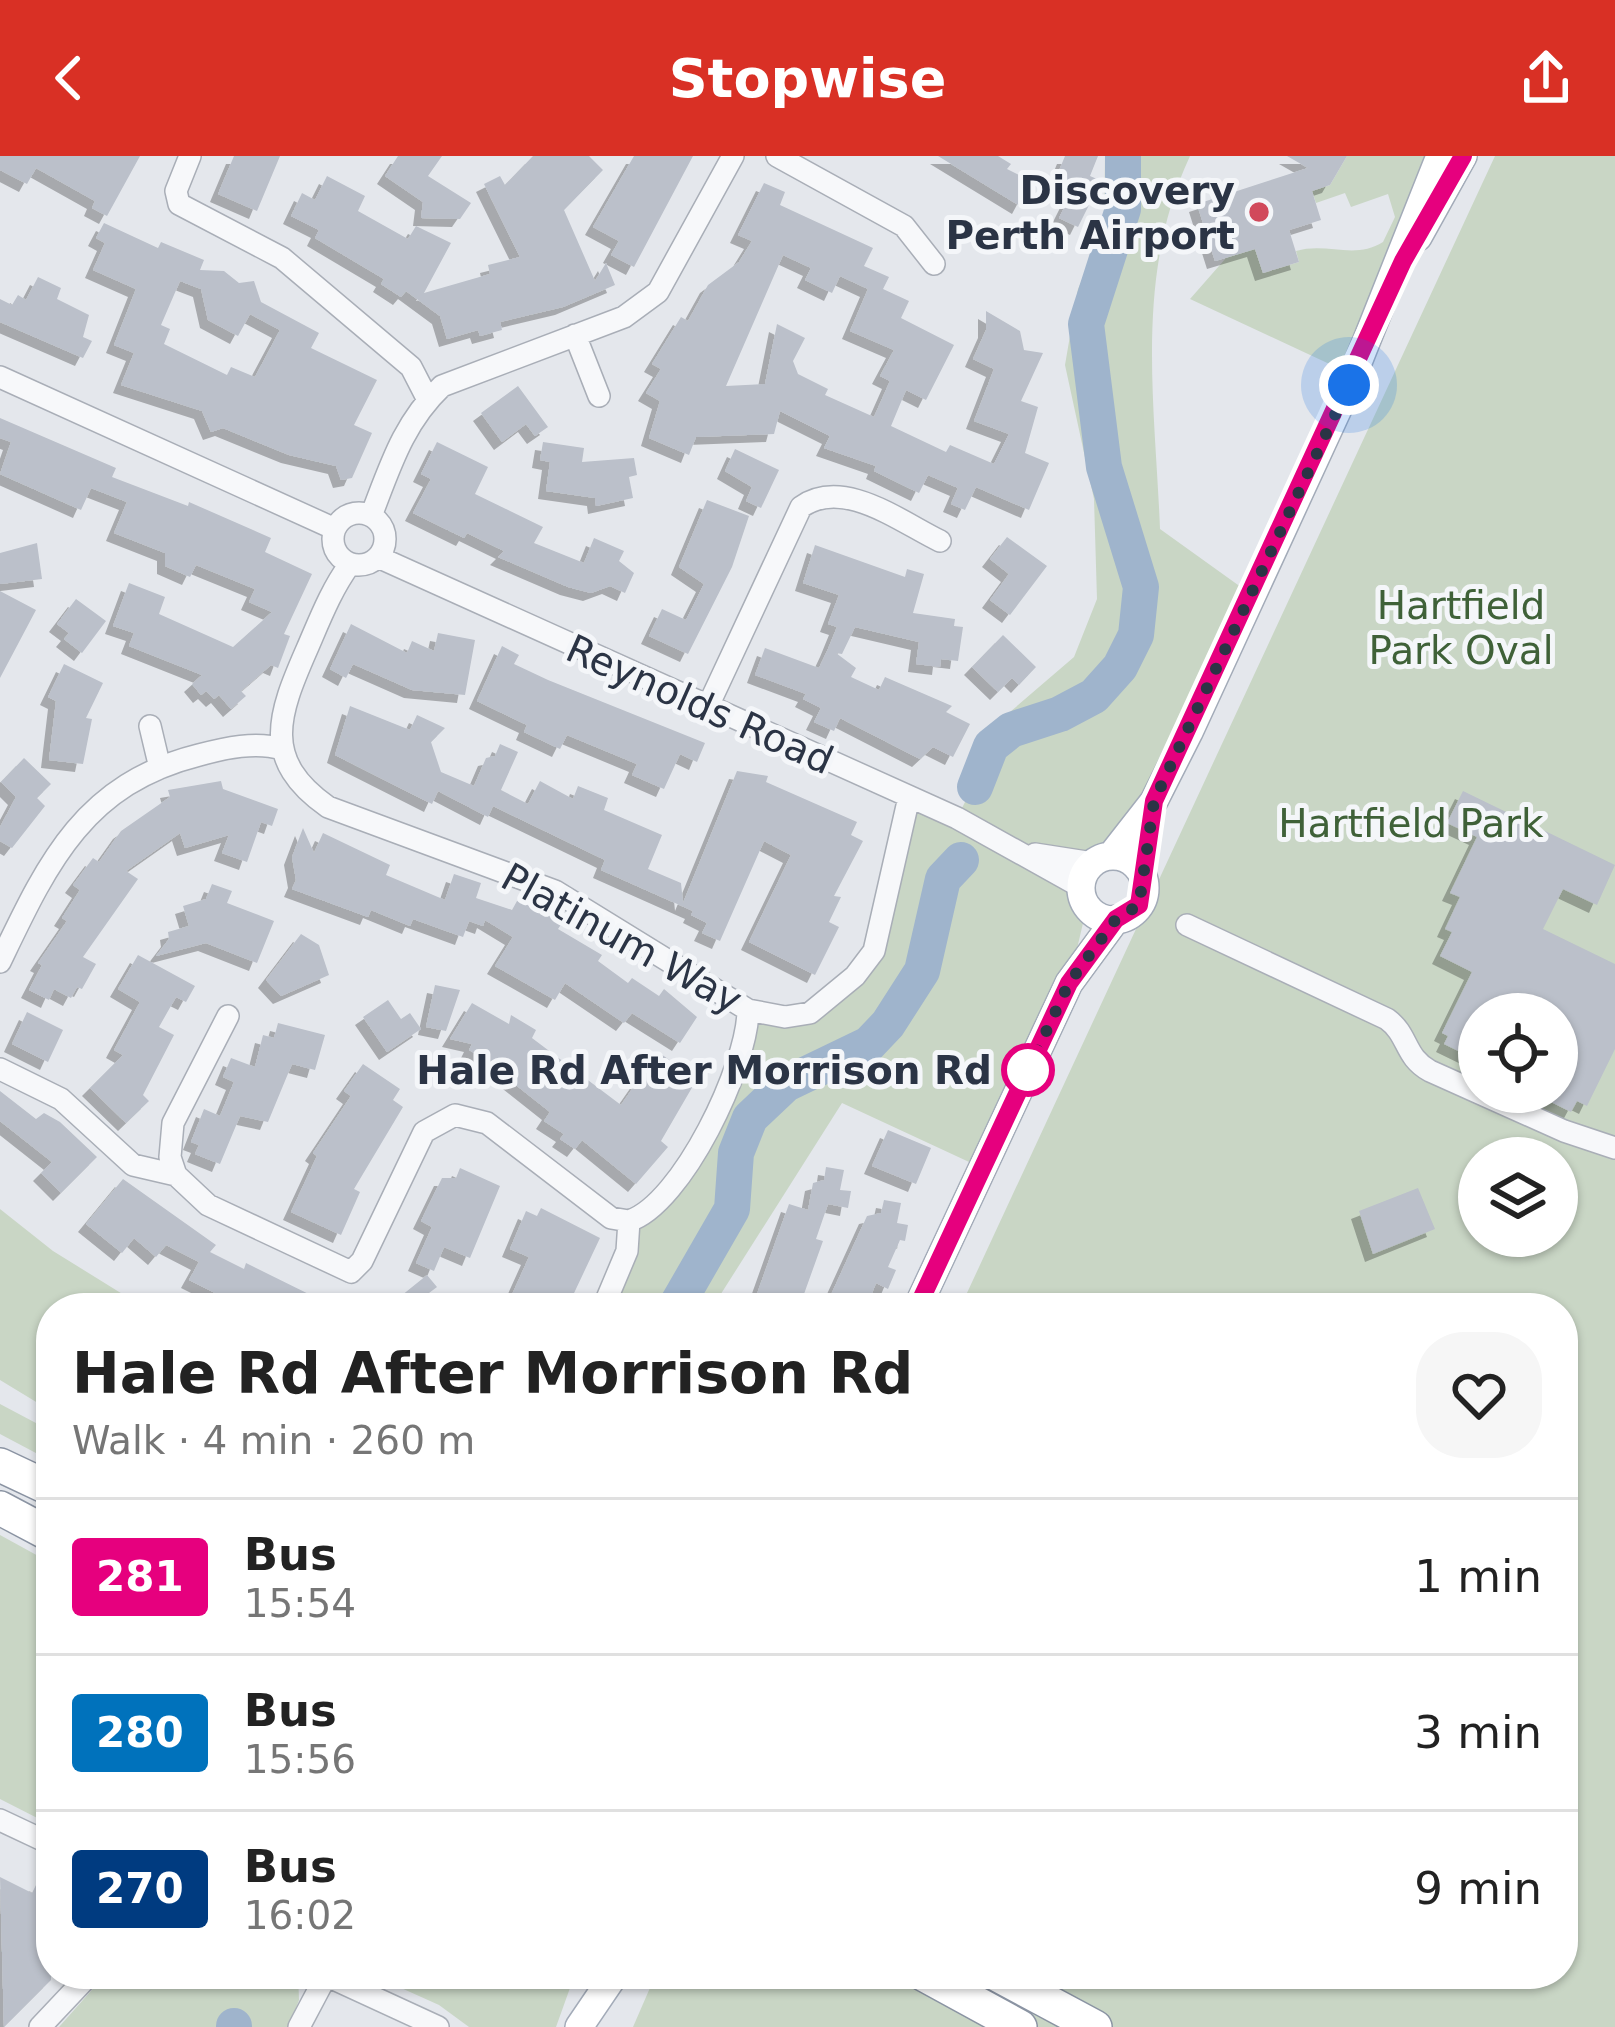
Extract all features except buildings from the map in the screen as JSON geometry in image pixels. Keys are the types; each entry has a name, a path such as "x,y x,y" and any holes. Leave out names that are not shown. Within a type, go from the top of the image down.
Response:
{"highway":[{"path":"0,1508 36,1526"},
{"path":"950,1989 1020,2027"},
{"path":"1024,1989 1095,2027"}],"main road":[{"path":"1069,983 1093,878 1154,801 1403,261 1441,156"},
{"path":"1403,261 1463,156"},
{"path":"924,1293 1069,983 1116,919 1139,905 1154,801"},
{"path":"1093,878 1129,860 1142,874"},
{"path":"1093,878 1116,919"},
{"path":"583,2019 589,1989"},
{"path":"583,2019 604,1989"}],"street":[{"path":"190,156 176,191 179,204 282,258 411,367 428,400"},
{"path":"371,516 401,438 442,386 624,317 658,292 733,156"},
{"path":"777,156 904,226 934,264"},
{"path":"575,335 599,396"},
{"path":"0,377 335,529"},
{"path":"709,704 801,507 817,496 840,493 940,541"},
{"path":"355,513 371,516 385,535 379,557 350,564 334,545 335,529 355,513"},
{"name":"Reynolds Road","path":"379,557 580,652 709,704 1022,852 1093,878"},
{"path":"0,962 43,871 72,831 111,796 160,767 256,745 282,749 281,714 290,686 350,564"},
{"path":"150,727 160,767"},
{"name":"Platinum Way","path":"282,749 288,770 328,807 555,891 748,1010 784,1016 810,1013 855,976 874,951 909,797"},
{"path":"1186,925 1387,1019 1401,1030 1412,1060 1430,1071 1615,1148"},
{"path":"0,1069 61,1099 133,1165 176,1175 208,1204 351,1272 362,1261 424,1132 454,1115 487,1123 611,1218 628,1221 646,1216 728,1097 748,1038 748,1010"},
{"path":"176,1175 170,1157 173,1124 228,1016"},
{"path":"609,1293 627,1251 628,1221"},
{"path":"0,1820 36,1837"},
{"path":"40,2027 76,1989"},
{"path":"299,2027 318,1989"},
{"path":"355,1989 438,2027"}],"green space":[{"path":"1105,156 1190,156 1172,201 1155,293 1152,340 1160,529 1252,595 1189,732 1084,874 1081,887 1087,906 1069,983 982,1168 842,1103 722,1293 606,1293 629,1221 646,1215 728,1097 763,1015 810,1013 873,951 909,797 957,818 1010,712 1074,657 1097,599 1094,499 1065,365 1078,289 1104,231"},
{"path":"1347,156 1424,156 1438,162 1353,375 1190,299 1226,258 1255,249 1263,273 1299,262 1296,251 1362,250 1383,242 1395,217 1388,194 1351,207 1345,193 1316,203 1312,191 1330,185"},
{"name":"Hartfield Park","path":"1495,156 1615,156 1615,2027 633,2027 649,1989 1578,1989 1578,1293 967,1293"},
{"path":"0,1209 53,1251 121,1293 36,1293 36,1402 0,1380"},
{"path":"0,1404 36,1423 36,1453 0,1434"},
{"path":"0,1535 36,1555 36,1817 0,1799"},
{"path":"93,1989 299,1989 289,2027 59,2027"},
{"path":"403,1989 570,1989 556,2027 469,2027 439,2005"}],"waterway":[{"path":"975,787 991,746 1011,730 1060,714 1094,696 1120,667 1136,635 1141,587 1104,467 1086,324 1123,209 1123,156"},
{"path":"684,1293 732,1209 736,1153 750,1118 786,1084 869,1044 888,1024 922,971 943,879 961,860"}],"bus line":[{"name":"281","path":"924,1293 1069,983 1116,919 1131,914 1144,896 1142,874 1154,801 1403,261 1440,204 1463,156"}],"place":[{"name":"Discovery Perth Airport","path":"1259,212"},
{"name":"Hale Rd After Morrison Rd","path":"1028,1070"}],"route":[{"path":"1028,1070 1069,983 1116,919 1131,914 1144,896 1142,874 1154,801 1349,385"}],"park label":[{"name":"Hartfield Park Oval","path":"1461,628"}]}
